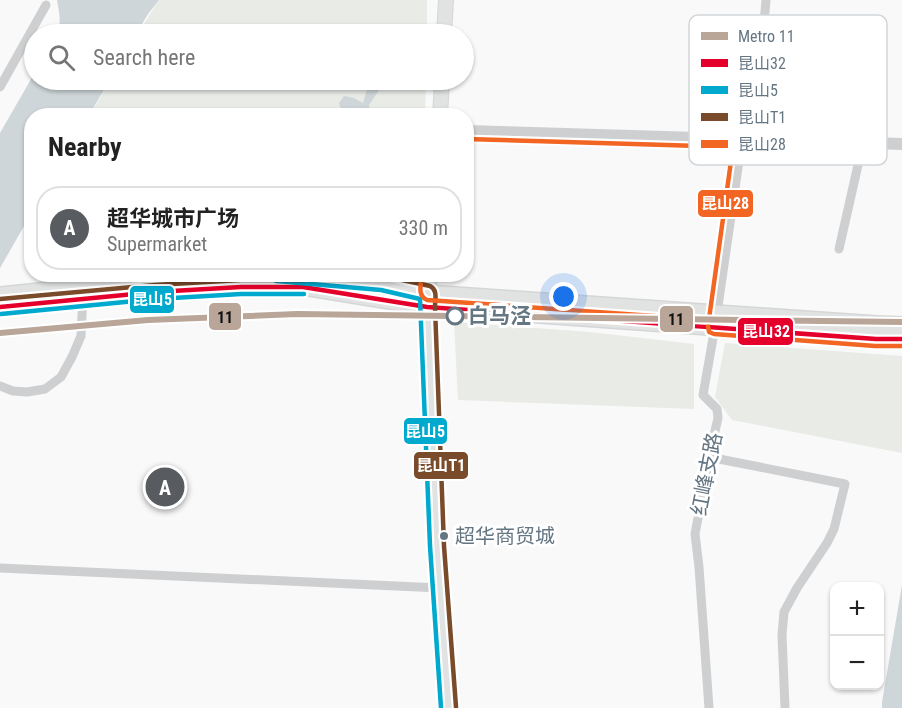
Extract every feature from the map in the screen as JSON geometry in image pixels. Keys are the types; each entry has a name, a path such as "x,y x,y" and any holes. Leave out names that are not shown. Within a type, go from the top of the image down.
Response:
{"main road":[{"path":"445,24 446,0"},
{"path":"440,108 441,90"},
{"path":"0,307 174,282"},
{"path":"370,282 382,283 428,300"},
{"path":"429,282 428,300 436,546 449,708"},
{"path":"0,296 154,285 303,287 428,300 715,320 902,325"},
{"path":"715,320 876,339 902,339"}],"street":[{"name":"红峰支路","path":"765,15 766,0"},
{"path":"35,24 46,5"},
{"path":"0,87 24,44"},
{"path":"474,131 689,138"},
{"path":"887,144 902,144"},
{"name":"红峰支路","path":"709,708 695,534 718,418 717,410 703,395 738,165"},
{"path":"839,249 858,165"},
{"path":"0,386 13,391 27,392 45,389 61,377 81,336 84,282"},
{"path":"709,457 845,484 834,529 784,612 782,635 785,708"},
{"path":"0,568 440,588"}],"shaded area":[{"path":"57,0 159,0 142,24 60,24"},
{"path":"427,0 427,24 144,24 158,1"},
{"path":"25,90 104,90 93,108 24,108 24,226 0,268 0,133"},
{"path":"105,90 426,90 425,108 94,108"},
{"path":"367,90 379,90 369,108 340,108 339,103 344,96 363,103"},
{"path":"454,322 590,332 694,344 694,409 458,400"},
{"path":"725,343 902,356 902,453 732,420 715,397"},
{"path":"902,585 902,708 882,708 882,702"}],"metro line":[{"name":"11","path":"0,333 148,320 297,314 902,322"}],"transit line":[{"name":"昆山28","path":"474,139 689,146"},
{"name":"昆山28","path":"730,165 709,332 875,346 902,346"},
{"name":"昆山T1","path":"0,299 207,282"},
{"name":"昆山5","path":"288,282 381,290 420,299 430,546 441,708"},
{"name":"昆山T1","path":"412,282 430,286 436,298 444,546 456,707"},
{"name":"昆山28","path":"421,282 421,293 427,300 739,322"},
{"name":"昆山32","path":"0,307 155,292 241,287 303,287 427,307 902,339"},
{"name":"昆山5","path":"1,314 156,299 241,294 304,294"}],"place":[{"name":"白马泾","path":"455,316"},
{"name":"超华城市广场","path":"165,487"},
{"name":"超华商贸城","path":"444,536"}]}
